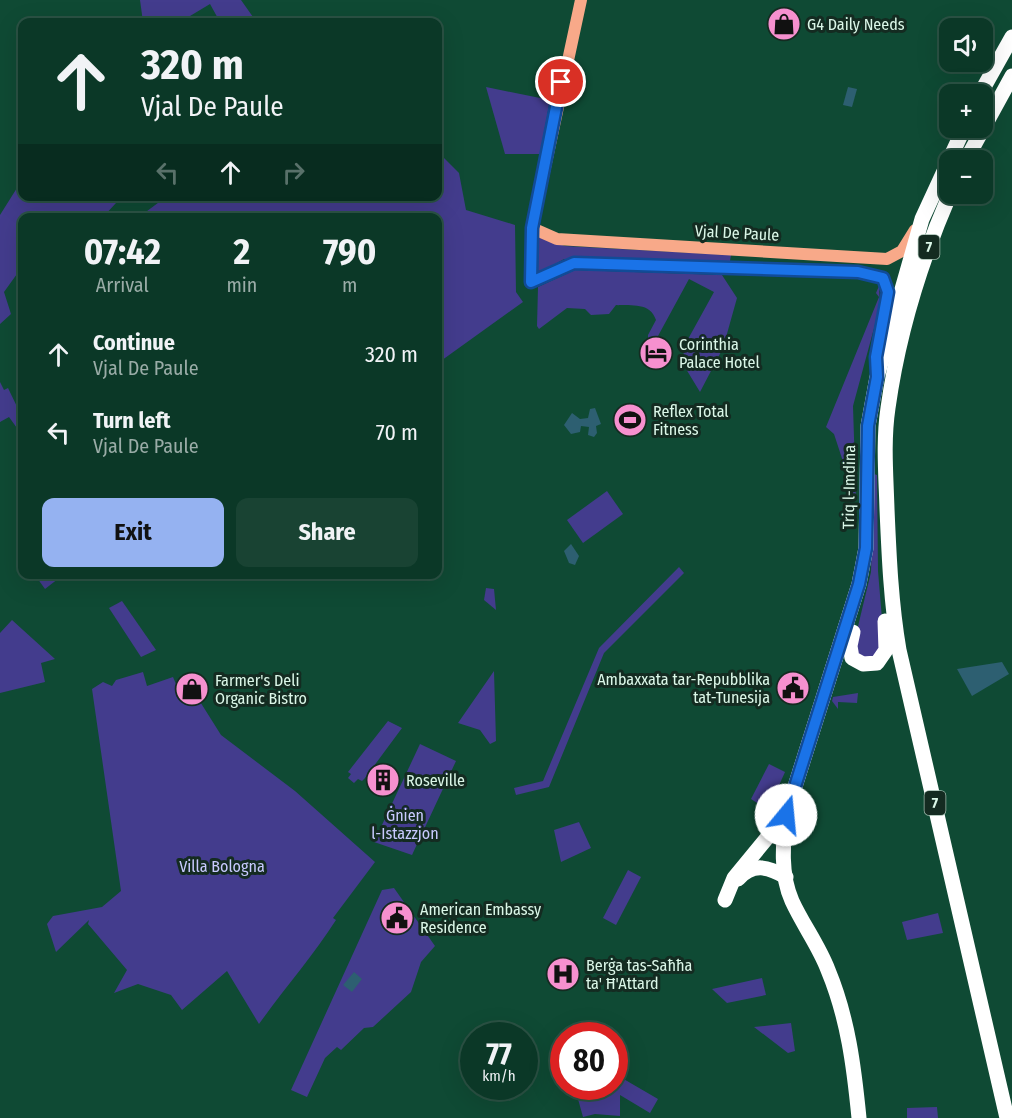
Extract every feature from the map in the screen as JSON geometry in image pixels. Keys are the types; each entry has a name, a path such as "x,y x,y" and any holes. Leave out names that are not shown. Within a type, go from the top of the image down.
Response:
{"highway":[{"path":"986,84 1012,37"},
{"path":"971,150 1012,76"},
{"name":"Triq l-Imdina","path":"786,815 846,631 866,548 868,426 877,377 922,219 959,138"},
{"name":"7","path":"946,204 935,228 911,303 888,408 884,450 891,604 899,650 1007,1118"},
{"path":"866,548 850,646 852,658 862,664 877,663 886,650 881,583 880,496 884,450"},
{"path":"786,815 734,878 725,900 743,873 753,868 773,869 786,877"},
{"path":"786,815 783,854 791,899 828,969 838,999 852,1050 859,1118"}],"main road":[{"path":"580,0 532,228 531,282 574,263 858,272 883,278 888,292 876,357 877,377"},
{"name":"Vjal De Paule","path":"532,228 557,239 886,260 902,251 922,219"}],"green space":[{"path":"140,0 241,0 253,17 218,18 210,4 187,18 142,18"},
{"path":"486,87 550,100 540,154 505,154"},
{"path":"442,156 459,173 466,210 515,225 516,292 523,302 442,360 442,213 144,213 161,201 442,201"},
{"path":"18,186 18,201 113,201 116,203 107,213 18,213 18,273 4,292 11,314 0,324 0,215"},
{"path":"539,237 565,246 731,255 730,261 564,259 535,276"},
{"path":"575,270 722,275 737,298 723,348 700,392 683,364 687,361 682,350 714,292 689,279 658,336 648,341 648,335 656,320 649,310 634,305 616,305 609,314 591,315 585,309 567,308 539,329 537,326 538,287"},
{"path":"879,286 880,306 853,406 856,501 834,434 826,427 879,297 876,293"},
{"path":"0,382 4,390 8,388 18,409 18,429 9,417 0,422"},
{"path":"874,474 877,475 878,571 884,643 874,658 863,659 855,652 854,643 871,572"},
{"path":"607,491 623,514 583,543 567,520"},
{"path":"679,567 684,573 604,653 549,787 516,795 514,788 543,781 599,648"},
{"path":"38,579 58,579 45,589"},
{"path":"486,588 494,589 496,610 484,600"},
{"path":"122,601 156,650 141,657 109,608"},
{"path":"12,620 55,659 41,663 45,682 0,693 0,633"},
{"path":"494,671 496,741 490,744 480,730 458,723"},
{"name":"Villa Bologna","path":"143,672 147,686 173,677 185,705 199,700 221,735 295,791 375,862 333,918 336,920 318,947 259,1024 227,971 182,1010 171,995 138,984 114,993 127,970 88,924 89,920 56,952 47,924 53,916 102,907 121,891 92,689 103,682 112,686 116,680"},
{"path":"858,693 857,703 838,702 838,709 832,701 833,697"},
{"path":"388,721 402,728 365,778 362,781 358,779 354,783 348,778 351,774 348,772"},
{"name":"Ġnien l-Istazzjon","path":"420,744 456,761 412,855 374,842"},
{"path":"769,764 785,772 768,810 751,799"},
{"path":"579,822 591,848 561,862 554,830"},
{"path":"628,870 641,877 616,925 603,918"},
{"path":"394,888 435,946 421,962 411,992 373,1027 364,1028 341,1050 337,1047 325,1058 307,1097 291,1090 382,890"},
{"path":"938,913 943,933 907,940 902,922"},
{"path":"762,978 766,995 727,1003 712,989"},
{"path":"791,1023 795,1051 788,1053 754,1027"},
{"path":"628,1082 658,1099 650,1113 628,1100"},
{"path":"578,1100 620,1100 620,1116 595,1114 583,1117"},
{"path":"937,1107 938,1118 907,1118 907,1108"}],"water":[{"path":"848,87 857,89 852,107 843,105"},
{"path":"595,408 601,424 596,426 597,433 594,437 588,435 589,427 581,426 580,432 571,434 564,425 572,413 580,419 588,418 590,409"},
{"path":"571,544 579,556 575,565 569,563 564,551"},
{"path":"1002,662 1009,674 972,696 957,669"},
{"path":"354,972 362,979 352,992 343,985"}],"place":[{"name":"G4 Daily Needs","path":"784,24"},
{"name":"Corinthia Palace Hotel","path":"656,353"},
{"name":"Reflex Total Fitness","path":"630,420"},
{"name":"Ambaxxata tar-Repubblika tat-Tunesija","path":"793,688"},
{"name":"Farmer's Deli Organic Bistro","path":"192,689"},
{"name":"Roseville","path":"383,780"},
{"name":"American Embassy Residence","path":"397,918"},
{"name":"Berġa tas-Saħħa ta' Ħ'Attard","path":"563,974"}],"route":[{"path":"561,82 532,228 531,282 574,263 858,272 883,278 887,285 887,302 876,357 877,377 868,426 866,548 846,631 806,746 786,815"}]}
